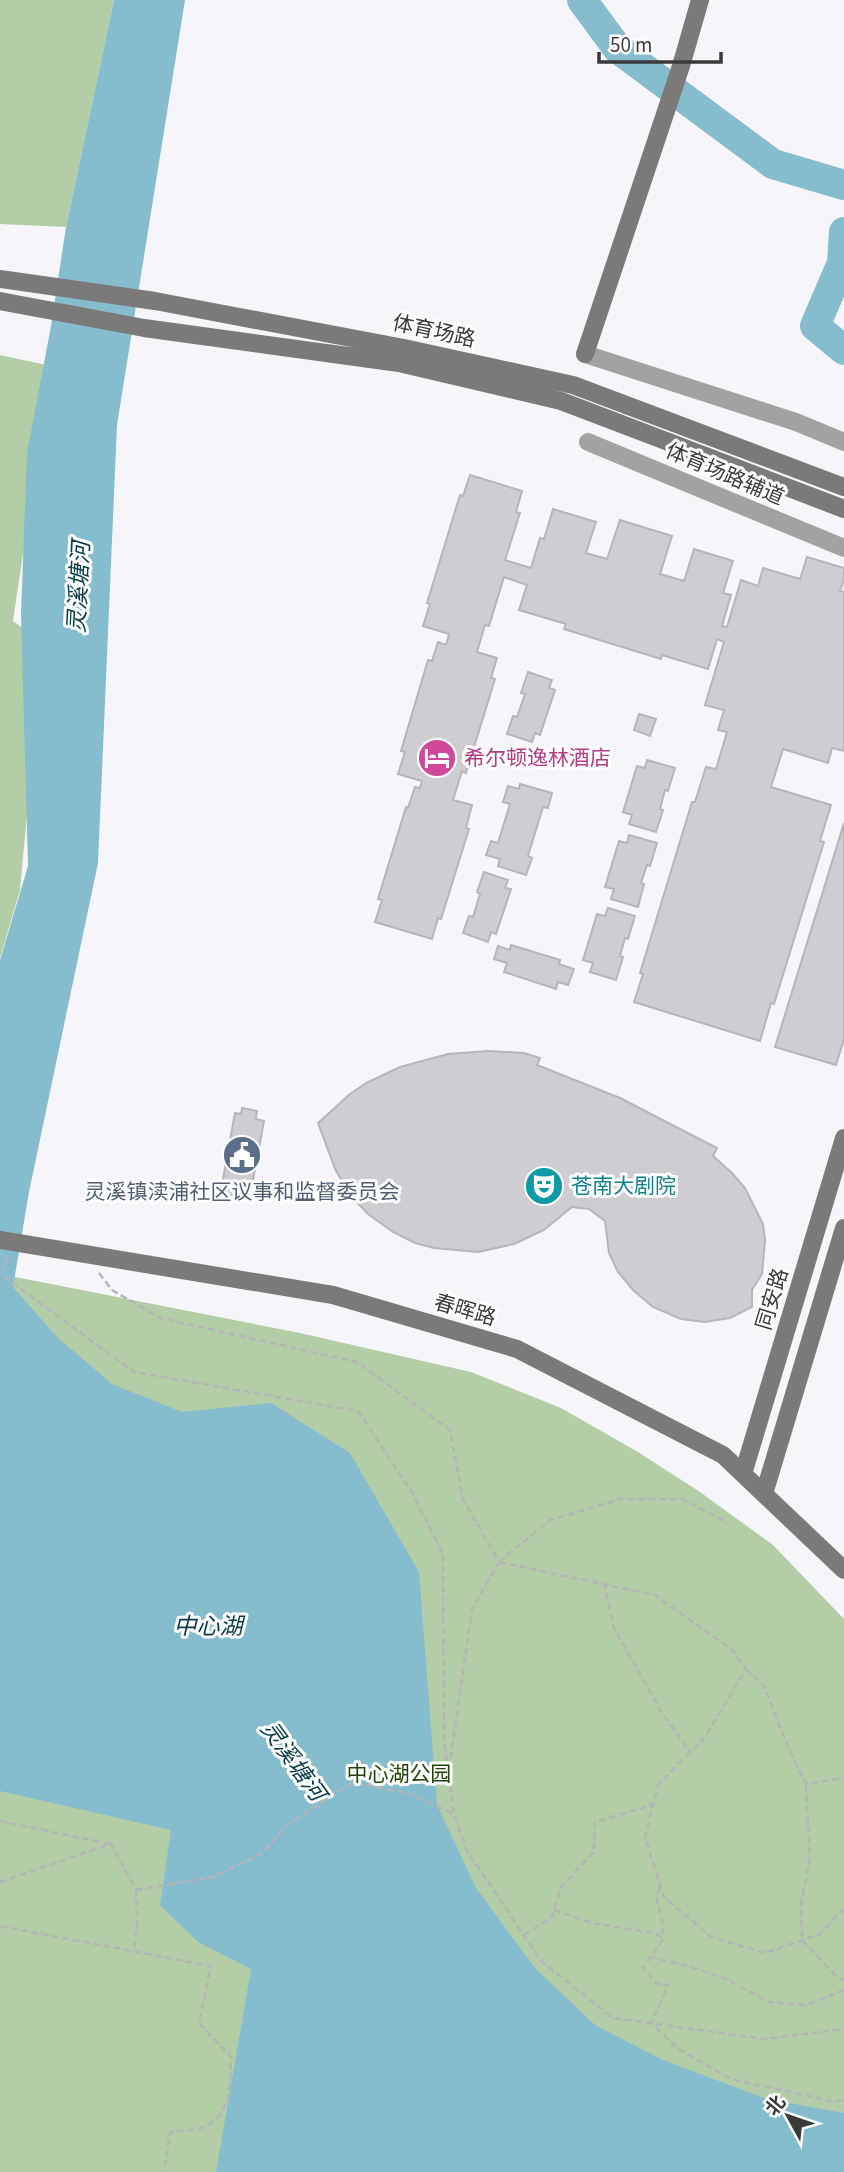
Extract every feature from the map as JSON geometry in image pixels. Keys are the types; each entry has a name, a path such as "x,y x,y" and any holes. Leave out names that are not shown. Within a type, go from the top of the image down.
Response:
{"street":[{"path":"700,0 681,66 585,354 796,422 844,442"},
{"name":"体育场路","path":"0,279 155,301 404,348 573,384 844,487"},
{"name":"体育场路","path":"0,301 144,328 399,363 561,401 844,509"},
{"name":"体育场路辅道","path":"588,442 844,548"},
{"name":"同安路","path":"743,1474 843,1146"},
{"path":"764,1494 844,1228"},
{"name":"春晖路","path":"6,1241 333,1295 517,1349 723,1455 844,1570"}],"path":[{"path":"6,1241 3,1276 134,1371 358,1411 411,1491 443,1553 444,1741 454,1813 466,1849 541,1961 613,2018 765,2039 844,2029"},
{"path":"82,1254 112,1290 160,1318 357,1362 450,1430 463,1499 499,1562 655,1595 731,1649 746,1669 764,1686 786,1742 807,1784 810,1858 802,1904 802,1940 844,1981"},
{"path":"448,1772 472,1609 499,1562 550,1520 621,1499 682,1499 727,1523"},
{"path":"604,1583 614,1628 661,1711 690,1752"},
{"path":"746,1669 705,1737 658,1785 645,1837 664,1897 711,1937 765,1953 820,1934 844,1908"},
{"path":"807,1784 844,1778"},
{"path":"136,1890 214,1877 249,1860 261,1854 289,1824 353,1782 410,1794 454,1813"},
{"path":"524,1935 552,1917 561,1887 594,1852 595,1822 653,1805"},
{"path":"0,1821 111,1844 136,1890 137,1926 134,1951"},
{"path":"0,1882 111,1844"},
{"path":"651,2023 668,1985 657,1984 643,1968 664,1938 656,1896 661,1886"},
{"path":"554,1910 592,1923 654,1933 664,1938"},
{"path":"0,1926 211,1966 199,2023 232,2057 230,2089 221,2116 203,2127 170,2132 164,2172"},
{"path":"650,1957 726,1979 769,2002 806,2005 844,1990"},
{"path":"651,2023 677,2048 731,2079 831,2101 844,2101"}],"green space":[{"path":"0,0 114,0 66,227 0,224"},
{"path":"0,355 51,366 13,621 43,643 20,890 0,958"},
{"name":"中心湖公园","path":"0,1274 300,1333 471,1372 561,1408 638,1452 700,1492 773,1545 844,1619 844,2172 0,2172"}],"water":[{"name":"中心湖","path":"114,0 185,0 117,425 98,863 29,1192 13,1287 57,1337 112,1384 182,1412 271,1403 350,1453 419,1572 437,1805 476,1888 535,1968 595,2025 663,2060 767,2099 844,2113 844,2172 216,2172 251,1969 198,1942 160,1905 171,1830 0,1791 0,960 28,866 21,614 27,453 66,227"}],"building":[{"name":"希尔顿逸林酒店","path":"470,475 522,491 516,512 520,513 505,560 531,568 553,509 596,522 586,553 607,559 620,520 672,536 660,574 684,581 694,549 733,561 723,593 731,595 722,626 727,627 741,580 758,586 763,568 800,579 807,557 844,568 840,591 844,592 844,751 832,748 828,763 783,749 771,787 831,805 820,841 824,842 760,1041 634,1002 643,974 640,973 692,802 695,802 706,767 716,769 727,732 718,730 724,710 705,705 724,642 717,639 708,669 662,655 661,659 564,629 566,624 519,610 527,585 504,577 489,626 485,625 477,652 497,658 491,678 495,679 466,773 462,771 453,800 472,805 466,828 469,829 441,919 438,918 432,939 375,922 382,900 378,899 406,807 408,808 415,787 420,788 422,781 398,774 405,752 401,751 428,660 432,661 438,642 446,645 449,634 423,626 430,604 427,603 460,495 463,496"},
{"name":"希尔顿逸林酒店","path":"528,672 552,680 549,688 555,690 540,735 535,733 532,742 507,734 513,716 517,717 525,694 521,693"},
{"name":"希尔顿逸林酒店","path":"639,714 656,719 650,736 634,730"},
{"name":"希尔顿逸林酒店","path":"647,760 675,768 668,791 665,790 660,809 663,810 656,832 629,824 632,815 623,812 637,766 645,768"},
{"name":"希尔顿逸林酒店","path":"520,784 552,793 548,808 543,807 528,856 532,858 526,875 498,866 500,859 486,855 491,841 498,843 510,804 503,802 508,786 519,789"},
{"path":"844,823 844,1039 836,1065 775,1047"},
{"path":"629,835 657,843 641,883 644,884 638,907 611,899 614,889 605,887 619,841 627,843"},
{"path":"484,872 508,880 505,888 511,889 496,934 491,932 488,942 463,933 469,916 473,917"},
{"path":"608,908 635,916 628,939 625,938 616,980 590,972 593,963 583,960 597,914 605,916"},
{"path":"511,945 560,960 559,964 574,969 568,985 558,982 556,989 504,972 507,963 494,959 498,946 510,950"},
{"name":"苍南大剧院","path":"488,1051 524,1053 540,1058 537,1065 620,1098 717,1148 713,1156 745,1188 763,1224 765,1240 762,1274 752,1290 752,1307 730,1318 705,1322 681,1319 653,1307 634,1291 618,1272 609,1253 605,1221 589,1209 572,1207 544,1230 514,1244 478,1252 434,1248 415,1243 393,1232 368,1214 351,1196 336,1171 318,1123 366,1083 400,1067 448,1054"},
{"name":"灵溪镇渎浦社区议事和监督委员会","path":"242,1108 257,1111 256,1119 264,1121 250,1196 239,1194 239,1197 224,1194 225,1190 221,1190 235,1113 241,1114"}],"waterway":[{"path":"582,0 618,49 773,164 844,185"},
{"path":"844,232 842,263 815,326 844,350"}],"place":[{"name":"希尔顿逸林酒店","path":"437,758"},
{"name":"灵溪镇渎浦社区议事和监督委员会","path":"242,1155"},
{"name":"苍南大剧院","path":"544,1186"}],"water label":[{"name":"灵溪塘河","path":"79,587"},
{"name":"灵溪塘河","path":"293,1761"}]}
